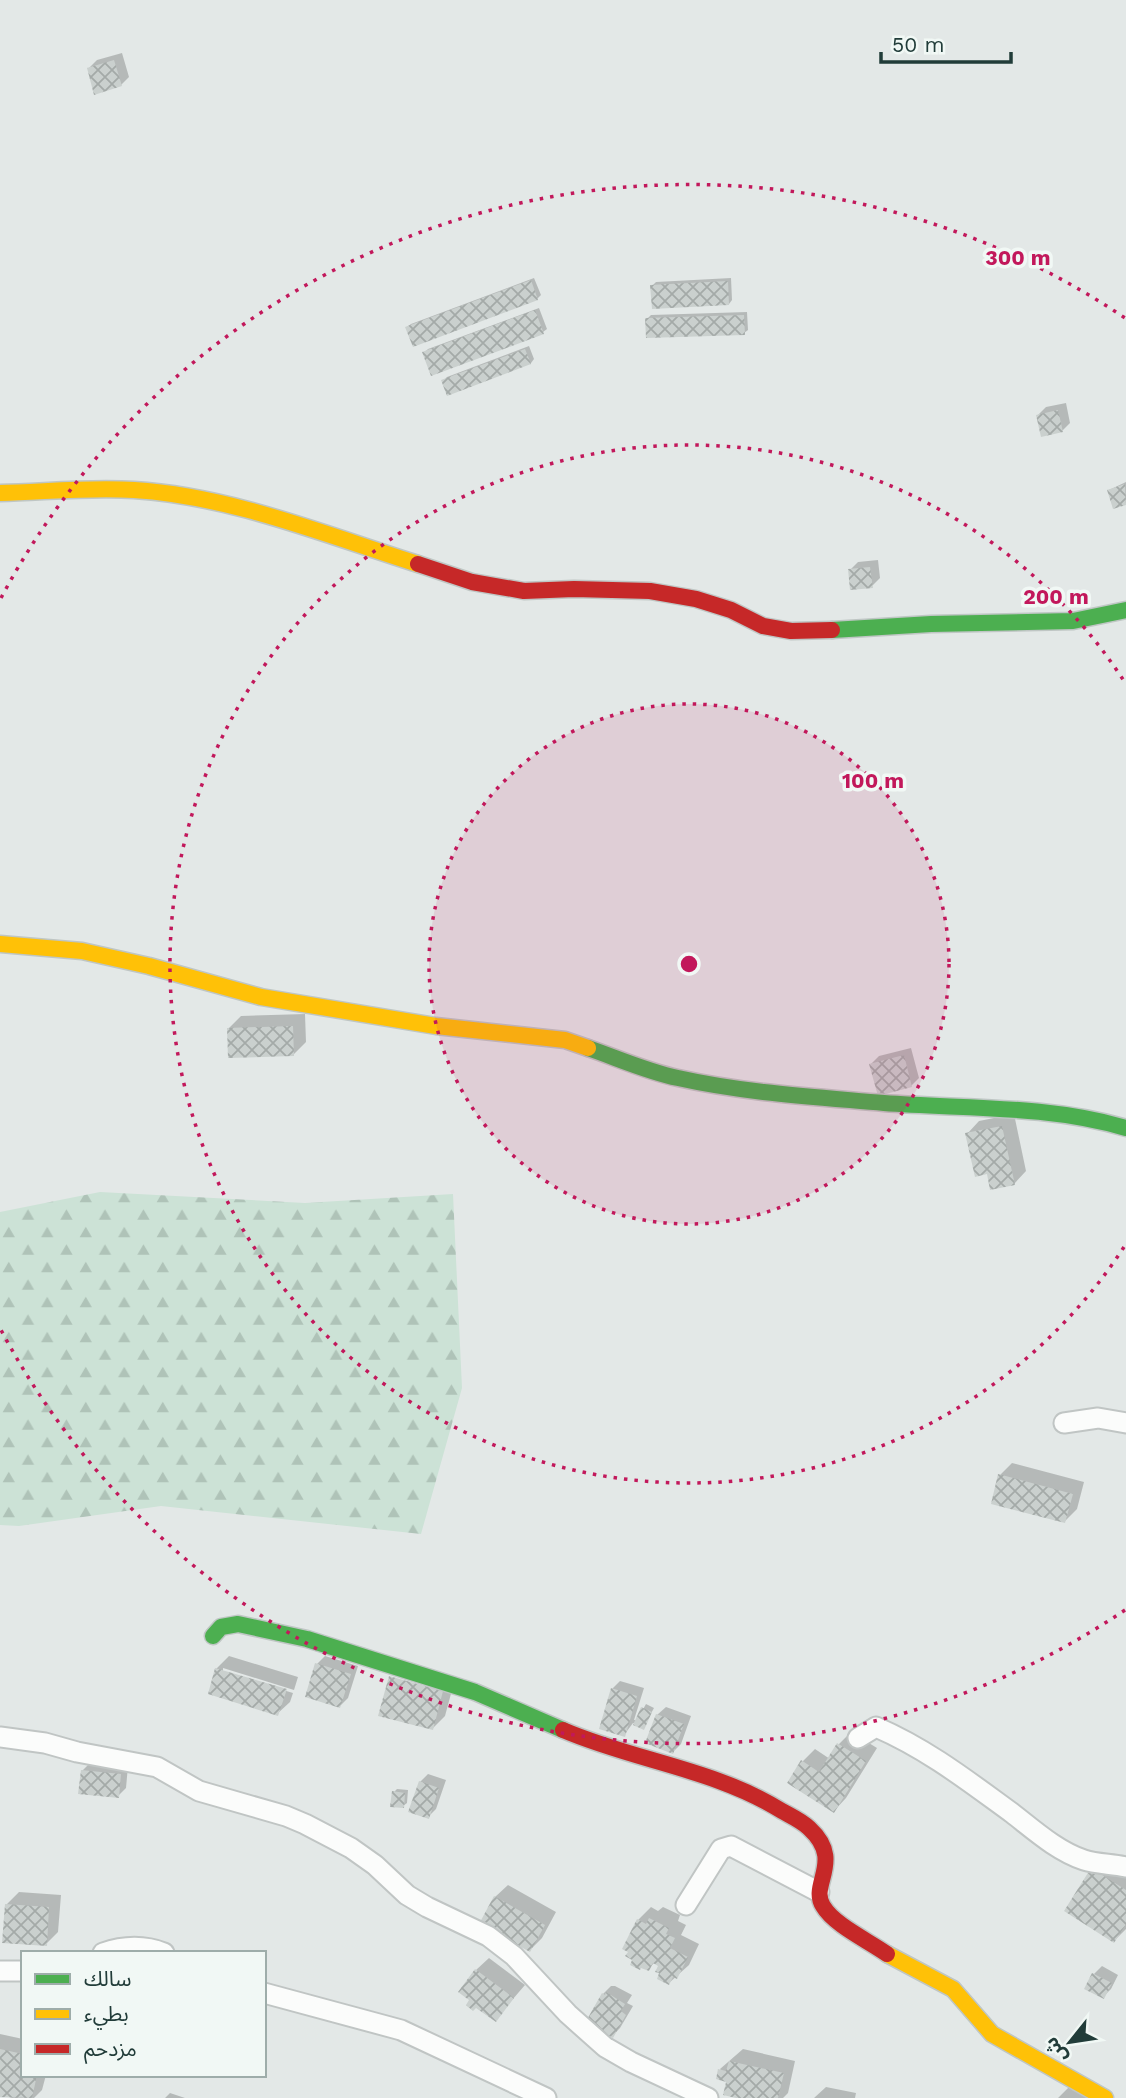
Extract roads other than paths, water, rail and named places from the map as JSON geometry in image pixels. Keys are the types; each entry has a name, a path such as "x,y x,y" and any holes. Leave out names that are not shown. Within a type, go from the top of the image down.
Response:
{"street":[{"path":"0,493 133,490 197,498 278,519 472,582 524,591 650,591 696,599 731,610 763,626 791,631 1073,621 1126,610"},
{"path":"0,944 82,951 149,966 261,997 325,1009 436,1027 565,1040 676,1078 741,1089 885,1103 1088,1117 1126,1128"},
{"path":"1064,1423 1098,1418 1126,1423"},
{"path":"213,1636 221,1627 238,1624 307,1639 475,1692 587,1740 699,1772 766,1801 809,1828 820,1842 827,1867 819,1892 822,1905 833,1918 900,1962 953,1989 992,2034 1105,2098"},
{"path":"858,1738 876,1727 906,1740 949,1766 1057,1846 1085,1861 1126,1867"},
{"path":"0,1737 44,1743 157,1767 199,1791 286,1815 305,1824 351,1848 375,1865 407,1895 488,1936 514,1956 568,2014 606,2047 631,2062 708,2098"},
{"path":"686,1905 721,1849 731,1846 819,1892"},
{"path":"108,1951 118,1947 151,1948 159,1951"},
{"path":"0,1971 21,1971"},
{"path":"266,1994 401,2030 546,2098"}]}
